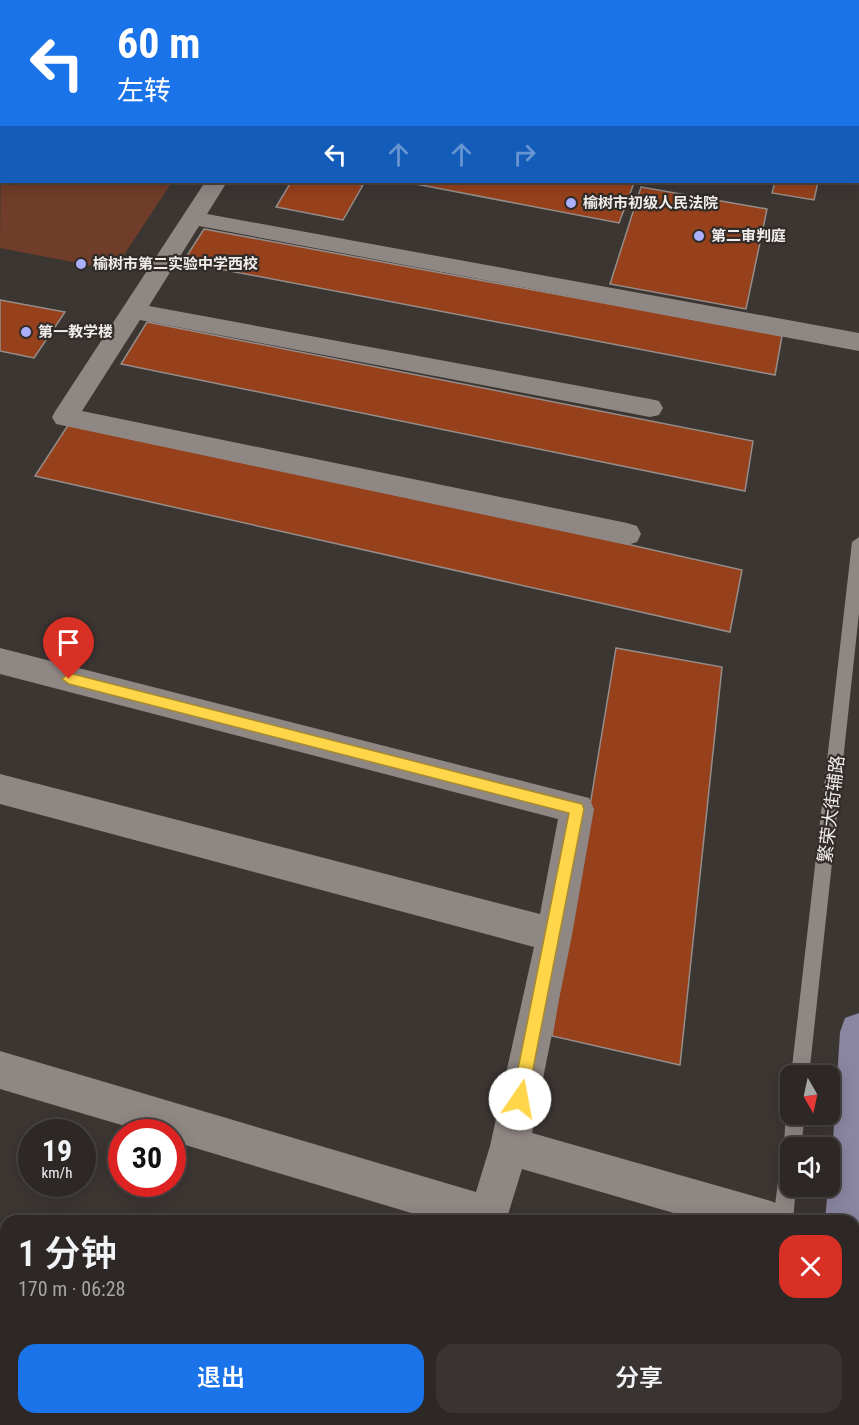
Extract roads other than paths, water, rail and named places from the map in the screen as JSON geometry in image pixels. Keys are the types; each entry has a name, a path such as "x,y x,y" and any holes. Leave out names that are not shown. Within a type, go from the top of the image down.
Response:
{"main road":[{"path":"846,1215 859,1032"}],"street":[{"path":"215,183 65,417 627,534"},
{"path":"192,218 859,342"},
{"path":"133,311 650,408"},
{"path":"0,661 577,809 554,935 510,1146 488,1215"},
{"path":"0,789 554,935"},
{"path":"0,1070 485,1215"},
{"path":"510,1146 750,1215"}],"lane":[{"name":"繁荣大街辅路","path":"801,1065 859,542"},
{"path":"784,1215 786,1197"}],"place":[{"name":"榆树市初级人民法院","path":"571,203"},
{"name":"第二审判庭","path":"699,236"},
{"name":"榆树市第二实验中学西校","path":"81,264"},
{"name":"第一教学楼","path":"26,332"}]}
